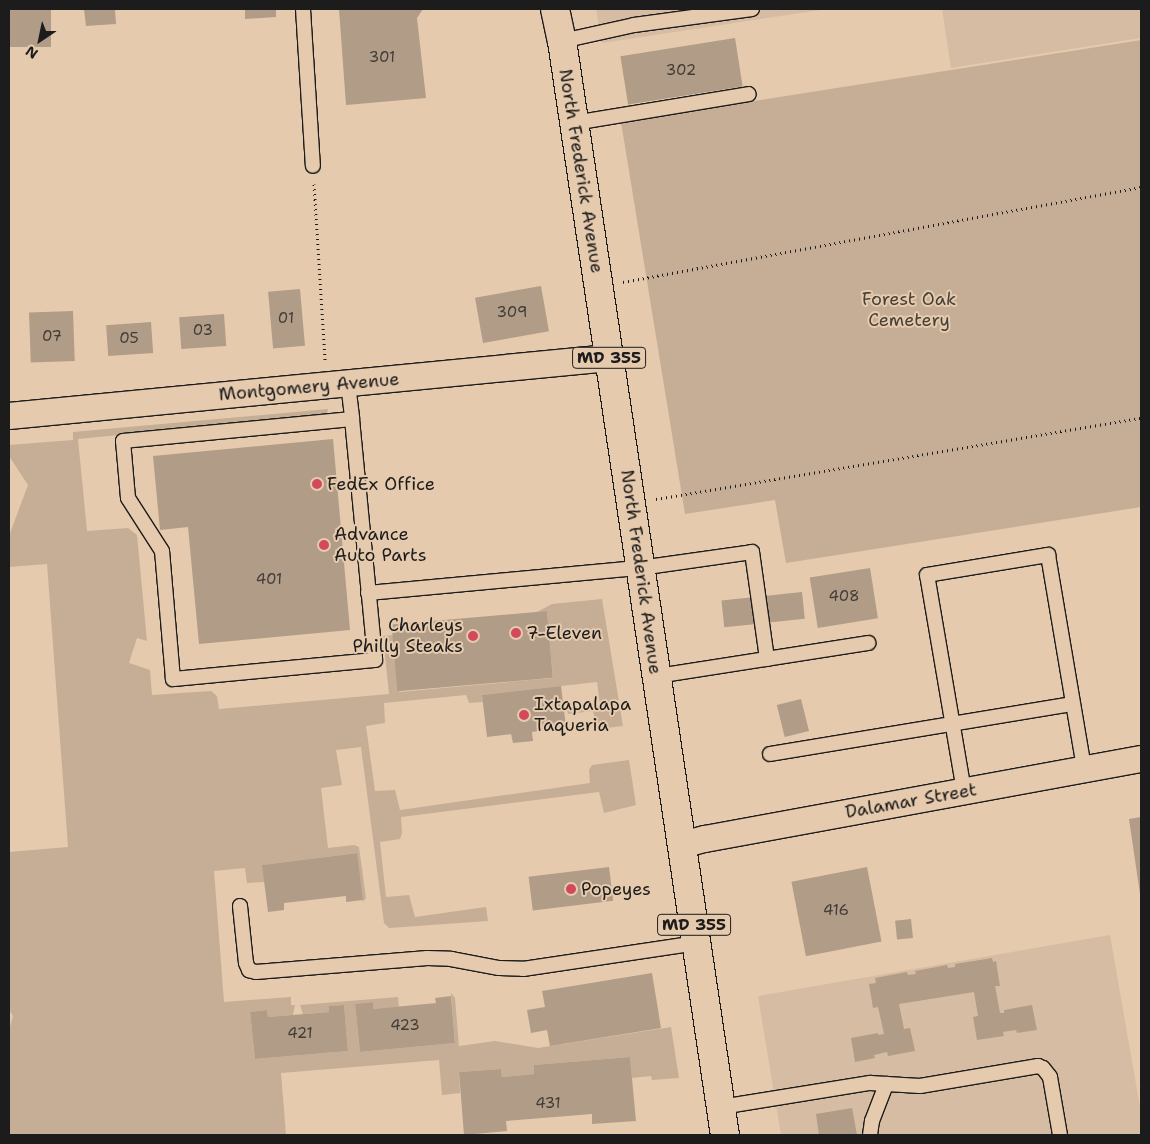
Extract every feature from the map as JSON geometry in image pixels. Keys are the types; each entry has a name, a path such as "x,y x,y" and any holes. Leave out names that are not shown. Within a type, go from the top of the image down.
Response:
{"main road":[{"name":"North Frederick Avenue","path":"555,9 562,41 725,1135"}],"street":[{"name":"Montgomery Avenue","path":"9,416 609,358"},
{"name":"Dalamar Street","path":"682,846 705,839 1141,759"}],"lane":[{"path":"303,9 313,166"},
{"path":"562,41 634,25 752,9"},
{"path":"574,123 748,94"},
{"path":"337,385 352,420 375,660 174,679 162,551 128,498 123,441 352,420"},
{"path":"368,593 640,568 752,552 767,659"},
{"path":"964,791 927,575 1048,556 1084,768"},
{"path":"657,676 868,643"},
{"path":"770,754 1072,704"},
{"path":"240,906 246,963 249,970 256,972 427,958 451,959 499,968 523,969 697,943"},
{"path":"721,1107 870,1082 920,1086 1038,1066 1043,1068 1050,1077 1060,1135"},
{"path":"870,1135 872,1121 886,1084"}],"path":[{"path":"313,166 337,385"},
{"path":"599,287 1141,187"},
{"path":"631,503 1141,418"}],"shaded area":[{"path":"596,9 827,9 602,43"},
{"path":"942,9 1141,9 1141,38 951,68"},
{"path":"1110,935 1141,1113 1141,1135 781,1135 758,996"}],"green space":[{"name":"Forest Oak Cemetery","path":"1141,40 1141,507 786,563 775,500 685,514 621,122"},
{"path":"328,409 324,415 78,439 87,531 128,528 137,535 147,641 137,638 129,663 150,670 152,695 211,691 217,696 219,709 389,694 383,636 393,635 399,692 553,678 547,611 537,612 552,604 602,599 623,726 597,729 593,711 568,714 567,710 600,705 597,682 482,695 483,702 469,703 466,695 384,703 385,723 366,726 375,791 395,790 400,810 590,783 589,770 592,765 629,760 636,805 604,813 599,792 401,817 402,833 400,839 380,842 386,897 409,895 415,917 486,907 488,921 389,928 384,923 361,747 336,750 342,785 321,788 328,848 354,845 359,847 366,898 363,902 356,853 263,865 265,882 247,883 245,868 214,871 224,1002 291,997 291,1005 295,1005 293,1015 268,1017 267,1010 250,1012 255,1059 348,1051 344,1005 329,1006 329,1012 303,1014 300,1005 398,997 399,1007 373,1009 373,1002 355,1004 360,1052 455,1043 451,993 455,998 459,1046 495,1041 538,1048 671,1027 679,1078 652,1080 651,1076 632,1078 630,1057 534,1065 534,1074 502,1077 501,1069 459,1072 460,1093 442,1095 439,1060 281,1073 286,1135 9,1135 9,1030 13,1016 9,1010 9,852 68,847 47,564 9,567 9,536 28,485 9,456 9,445 73,440 73,432"}],"building":[{"path":"9,9 51,9 51,47 9,47"},
{"path":"84,9 115,9 116,24 86,26"},
{"path":"245,9 276,9 276,17 245,19"},
{"path":"339,9 423,9 417,18 426,98 346,105"},
{"path":"735,38 743,86 628,105 620,56"},
{"path":"541,286 549,331 483,343 475,298"},
{"path":"300,289 305,346 273,349 268,292"},
{"path":"73,311 75,361 31,363 29,313"},
{"path":"224,314 226,346 181,349 179,317"},
{"path":"151,322 153,353 108,356 106,325"},
{"path":"333,439 350,630 199,644 188,527 160,530 153,456"},
{"path":"870,568 878,618 818,628 810,578"},
{"path":"802,592 805,619 724,627 721,600"},
{"path":"547,611 553,678 397,691 392,625"},
{"name":"Ixtapalapa Taqueria","path":"561,686 566,727 532,732 533,741 513,743 511,734 487,737 482,695"},
{"path":"801,699 809,731 785,737 777,705"},
{"path":"1141,817 1141,894 1140,894 1129,819"},
{"path":"357,853 363,900 346,902 346,896 284,903 284,910 268,912 262,865"},
{"name":"Popeyes","path":"609,867 613,901 533,911 529,877"},
{"path":"867,867 882,942 806,956 791,882"},
{"path":"911,919 913,938 897,940 895,921"},
{"path":"992,958 993,962 996,961 1000,986 995,986 1000,1013 1004,1013 1004,1010 1032,1005 1037,1030 1017,1033 1016,1030 1003,1032 1004,1036 977,1040 973,1017 978,1016 974,992 899,1004 904,1029 910,1028 915,1051 888,1056 887,1052 874,1055 875,1058 855,1062 851,1038 878,1033 878,1035 884,1034 878,1007 873,1008 869,984 876,983 875,978 907,972 908,975 916,974 915,971 947,965 948,968 955,967 955,964"},
{"path":"652,973 661,1028 550,1046 547,1030 531,1033 527,1010 545,1007 542,991"},
{"path":"451,996 455,1043 360,1052 355,1004 373,1002 373,1009 436,1003 435,998"},
{"path":"344,1005 348,1051 255,1059 250,1012 267,1010 268,1017 329,1012 329,1006"},
{"path":"630,1057 636,1121 592,1124 592,1114 506,1121 507,1131 464,1135 459,1072 501,1069 502,1077 534,1074 534,1065"},
{"path":"852,1108 857,1135 819,1135 816,1114"}],"place":[{"name":"FedEx Office","path":"317,484"},
{"name":"Advance Auto Parts","path":"324,545"},
{"name":"7-Eleven","path":"516,633"},
{"name":"Charleys Philly Steaks","path":"473,636"},
{"name":"Ixtapalapa Taqueria","path":"524,715"},
{"name":"Popeyes","path":"571,889"}]}
